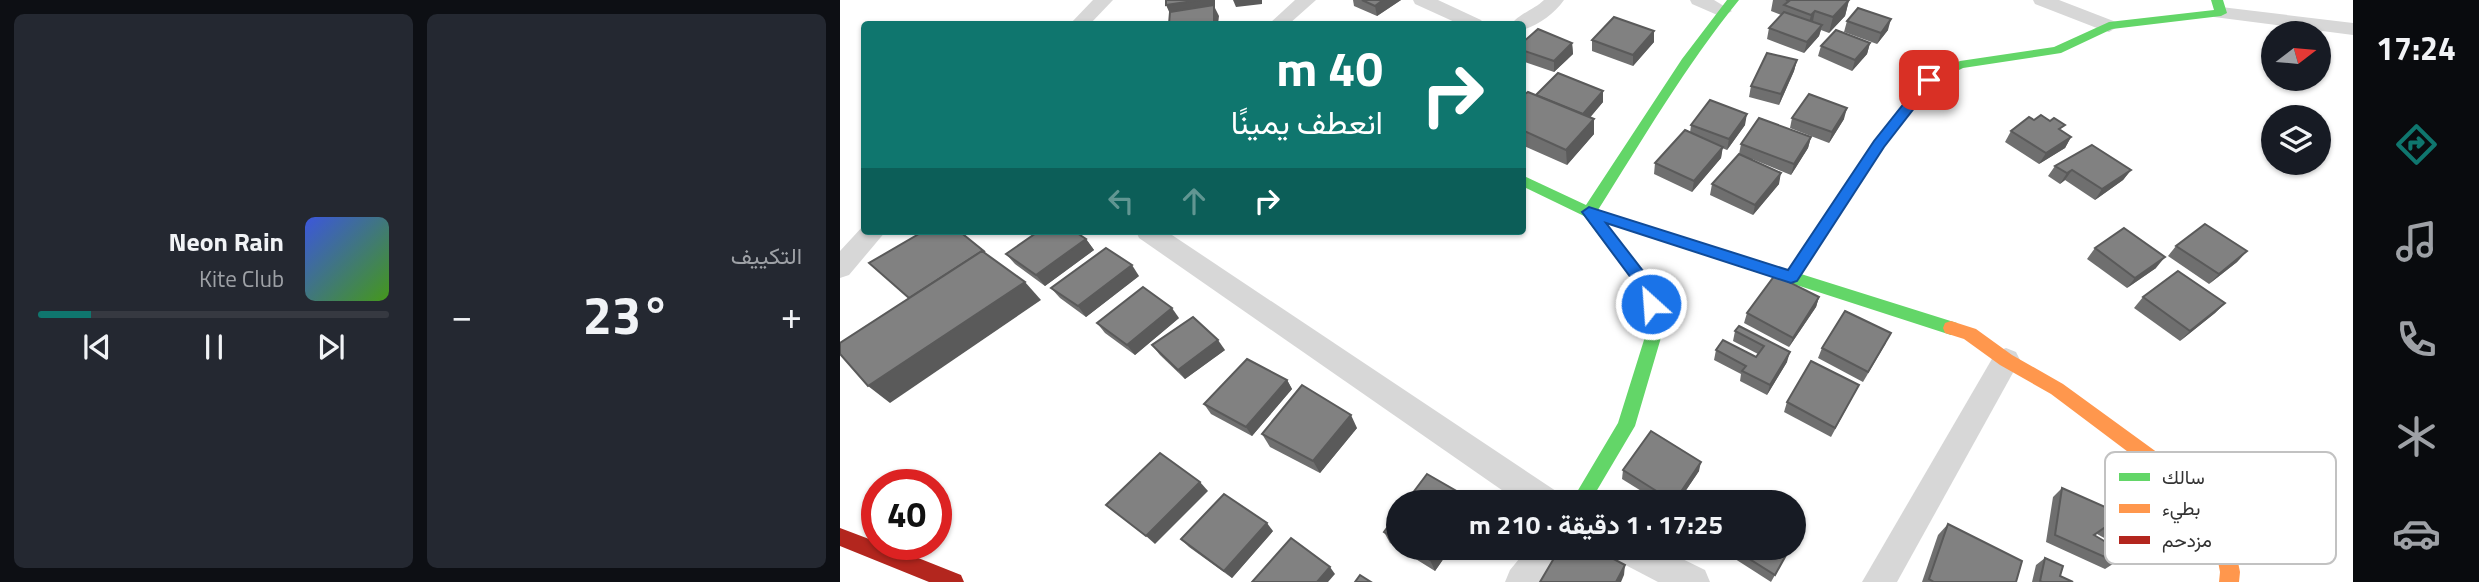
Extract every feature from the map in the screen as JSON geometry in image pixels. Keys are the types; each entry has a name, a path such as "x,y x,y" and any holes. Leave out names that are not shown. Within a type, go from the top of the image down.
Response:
{"street":[{"path":"1082,21 1104,0"},
{"path":"1282,21 1307,0"},
{"path":"1422,0 1468,21"},
{"path":"1526,21 1540,14 1555,0"},
{"path":"1589,212 1686,62 1728,6 1699,0"},
{"path":"2042,0 2109,26"},
{"path":"1791,277 1879,144 1929,80 1959,65 2057,50 2109,26 2219,7 2353,29"},
{"path":"1526,182 1589,212 1970,334 2006,360 2057,389 2142,452"},
{"path":"1587,490 1626,426 1657,324 1644,284 1589,212"},
{"path":"840,268 869,235"},
{"path":"1154,235 1527,490"},
{"path":"1879,582 2006,360"},
{"path":"840,537 954,582"},
{"path":"1522,582 1539,560"},
{"path":"1650,560 1693,582"},
{"path":"2228,564 2229,582"}],"building":[{"path":"1166,0 1200,0 1166,5"},
{"path":"1362,0 1383,0 1375,6"},
{"path":"1786,0 1849,0 1833,17 1815,11 1811,15 1784,5 1789,1"},
{"path":"1214,5 1214,21 1169,21 1170,12"},
{"path":"1858,8 1891,19 1881,33 1847,21"},
{"path":"1784,12 1822,25 1807,42 1769,28"},
{"path":"1614,17 1654,31 1633,55 1592,40"},
{"path":"1538,29 1572,43 1554,61 1526,51 1526,40"},
{"path":"1836,30 1870,43 1855,60 1821,46"},
{"path":"1767,53 1797,60 1781,94 1751,86"},
{"path":"1558,73 1603,91 1583,114 1536,95"},
{"path":"1526,93 1594,119 1566,150 1526,132"},
{"path":"1809,94 1847,108 1832,132 1792,118"},
{"path":"1710,100 1747,114 1729,139 1691,125"},
{"path":"2041,115 2050,121 2054,118 2065,125 2059,129 2071,137 2046,153 2011,131 2029,117 2034,120"},
{"path":"1759,118 1811,137 1794,164 1741,144"},
{"path":"1685,130 1723,147 1694,181 1655,163"},
{"path":"2092,145 2131,170 2102,189 2072,170 2067,173 2055,166"},
{"path":"1739,154 1781,173 1755,205 1712,184"},
{"path":"2205,224 2247,251 2219,274 2176,246"},
{"path":"2124,228 2165,257 2135,278 2095,248"},
{"path":"917,235 964,235 985,252 982,251 909,298 869,263"},
{"path":"1033,235 1080,235 1086,239 1036,275 1006,254"},
{"path":"1106,248 1132,265 1078,306 1051,288"},
{"path":"982,251 1025,282 868,386 840,354 840,343"},
{"path":"2178,271 2225,303 2190,331 2143,297"},
{"path":"1775,275 1819,297 1793,338 1747,313"},
{"path":"1143,287 1172,308 1127,345 1097,323"},
{"path":"1845,311 1891,333 1868,372 1822,348"},
{"path":"1193,317 1218,340 1178,370 1152,345"},
{"path":"1739,326 1790,352 1770,385 1742,371 1746,366 1716,350 1723,340 1756,357 1764,346 1735,331"},
{"path":"1247,359 1287,380 1246,427 1204,404"},
{"path":"1811,361 1859,385 1835,428 1787,402"},
{"path":"1302,385 1351,415 1313,461 1262,434"},
{"path":"1651,431 1701,462 1682,490 1655,490 1623,470"},
{"path":"1160,453 1200,482 1146,536 1106,505"},
{"path":"1427,474 1455,490 1415,490"},
{"path":"2062,488 2105,507 2105,527 2094,535 2105,542 2105,557 2055,535"},
{"path":"1224,494 1267,523 1224,571 1181,539"},
{"path":"1948,524 2022,561 2016,582 1934,582 1929,579"},
{"path":"1291,538 1330,567 1317,582 1252,582"},
{"path":"2045,558 2063,566 2060,576 2073,582 2040,581"},
{"path":"1553,560 1616,560 1625,565 1616,582 1540,582"},
{"path":"1751,560 1783,560 1775,575"},
{"path":"1360,575 1371,582 1355,582"}],"traffic: fast":[{"path":"1587,490 1626,426 1657,324 1644,284 1589,212 1686,62 1722,11 1733,0"},
{"path":"1791,277 1879,144 1929,80 1960,65 2057,50 2109,26 2221,13 2217,0"},
{"path":"1526,182 1589,212 1951,328"}],"traffic: slow":[{"path":"1951,328 1970,334 2006,360 2057,389 2142,452"},
{"path":"2228,564 2229,582"}],"traffic: jam":[{"path":"840,537 954,582"}],"route":[{"path":"1651,304 1644,284 1589,212 1791,277 1879,144 1929,80"}]}
